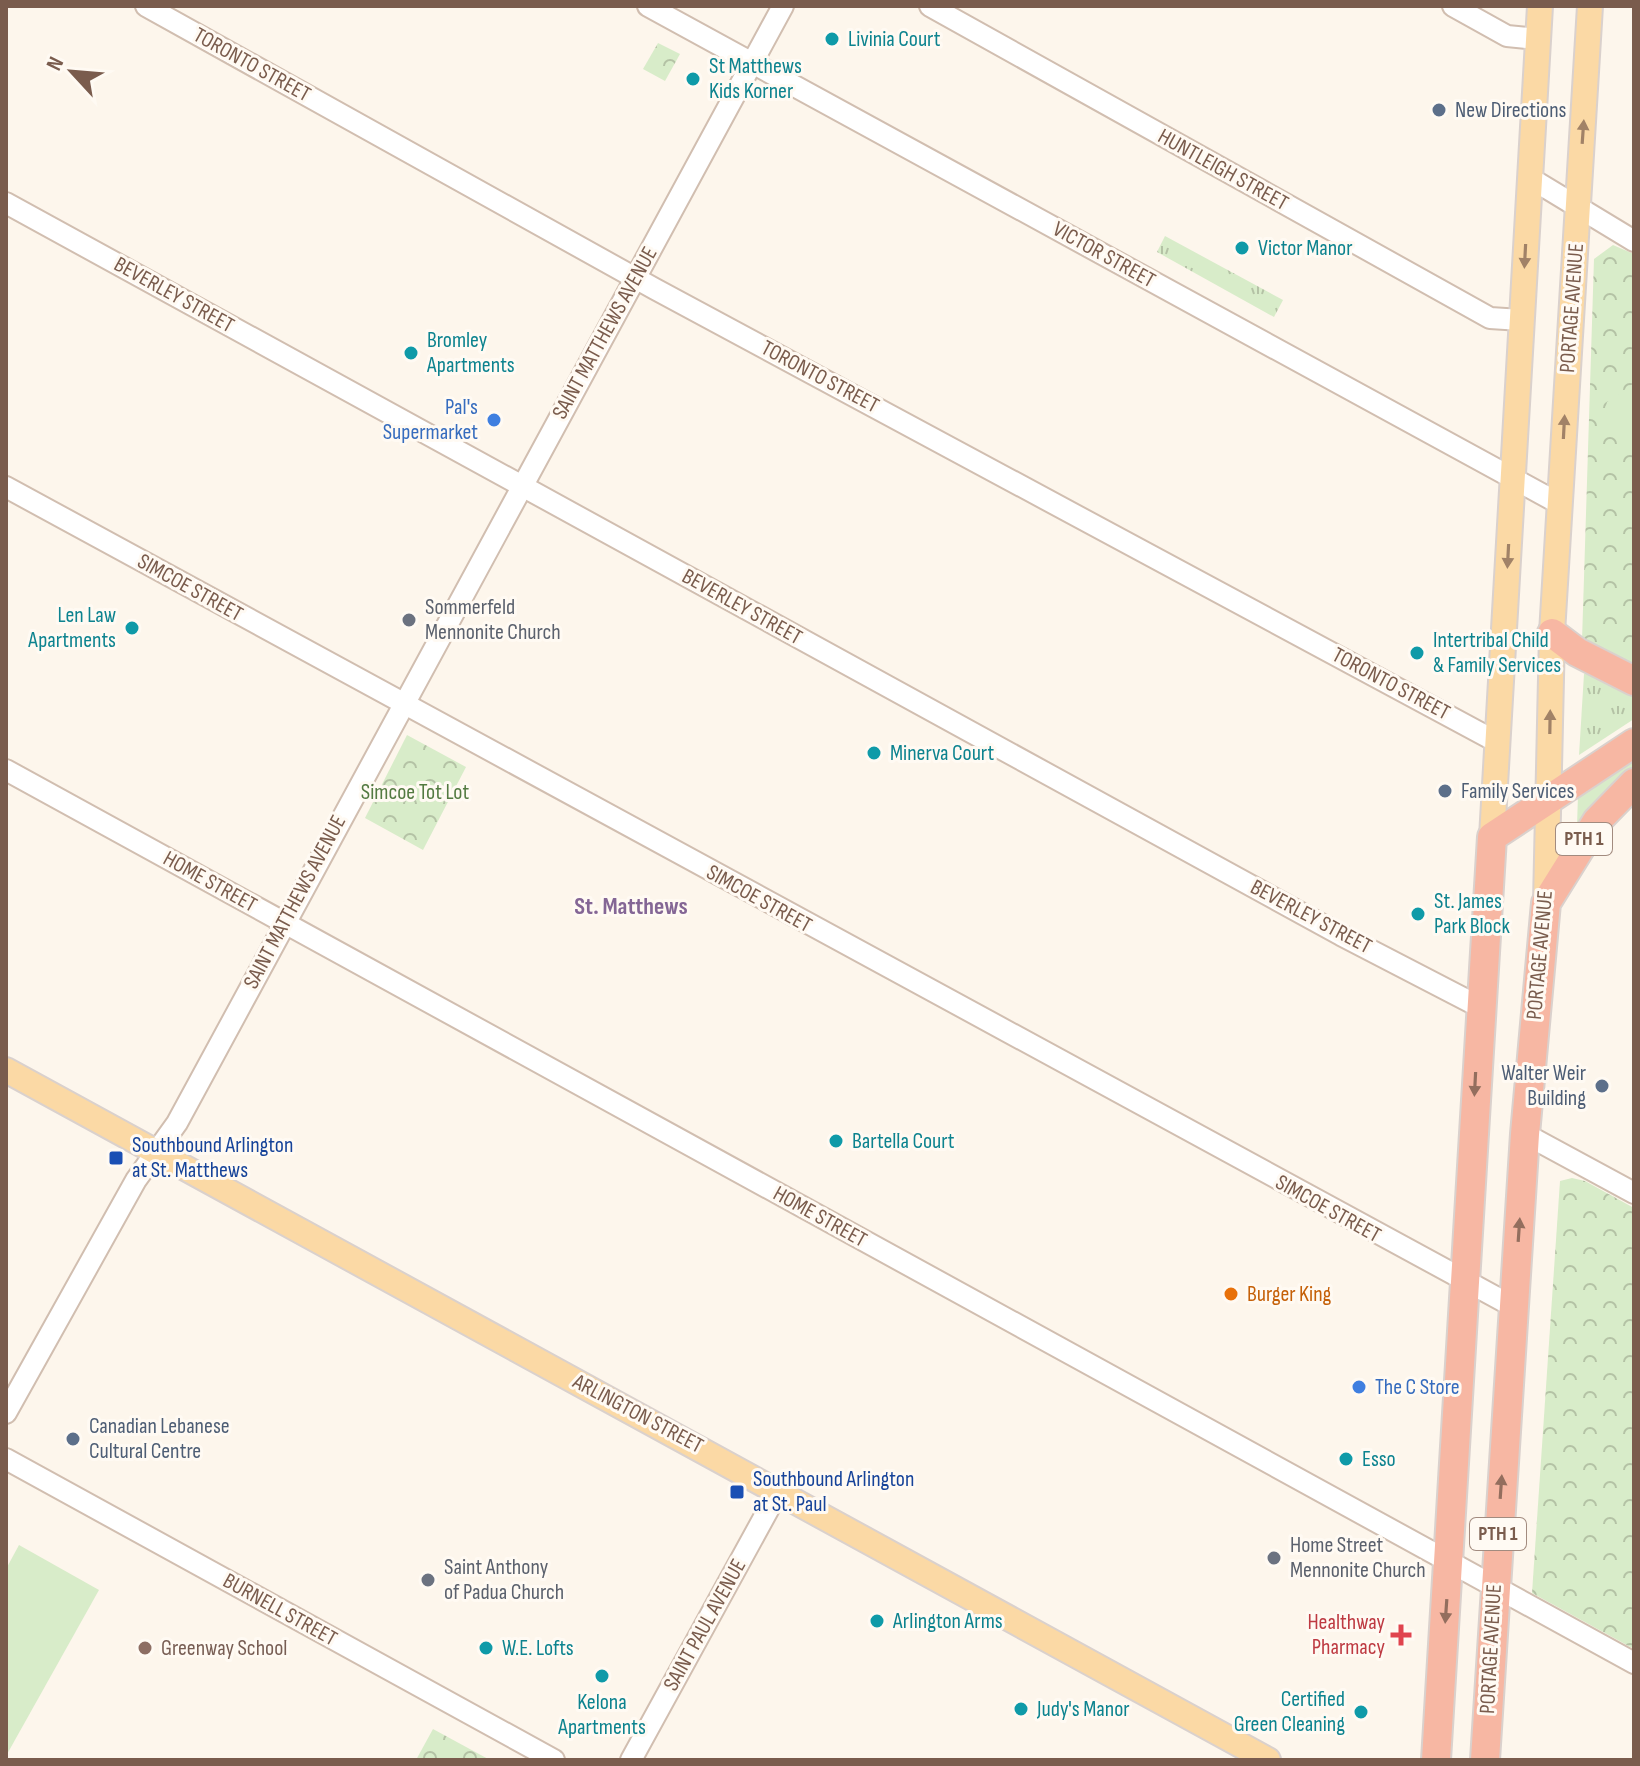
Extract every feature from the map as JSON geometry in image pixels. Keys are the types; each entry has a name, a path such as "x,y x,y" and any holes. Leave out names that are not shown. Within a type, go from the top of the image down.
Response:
{"highway":[{"path":"1552,633 1577,652 1634,681"},
{"name":"PTH 1","path":"1492,837 1634,743"},
{"name":"PTH 1","path":"1546,903 1597,821 1634,783"},
{"name":"PORTAGE AVENUE","path":"1436,1760 1492,837"},
{"name":"PORTAGE AVENUE","path":"1485,1760 1525,1134 1546,903"}],"main road":[{"name":"PORTAGE AVENUE","path":"1492,837 1540,6"},
{"name":"PORTAGE AVENUE","path":"1546,903 1552,633 1590,6"},
{"name":"ARLINGTON STREET","path":"6,1070 1268,1760"}],"street":[{"name":"TORONTO STREET","path":"146,6 635,278 1497,742"},
{"name":"VICTOR STREET","path":"648,6 1560,504"},
{"name":"SAINT MATTHEWS AVENUE","path":"6,1413 136,1180 177,1123 783,6"},
{"name":"HUNTLEIGH STREET","path":"930,6 1490,318 1521,320"},
{"path":"1453,6 1507,36 1538,39"},
{"path":"1530,178 1578,210 1634,241"},
{"name":"BEVERLEY STREET","path":"6,203 1341,935 1480,1007"},
{"name":"SIMCOE STREET","path":"6,487 1464,1283 1514,1307"},
{"name":"HOME STREET","path":"6,770 1634,1663"},
{"path":"1525,1134 1634,1193"},
{"name":"BURNELL STREET","path":"6,1459 554,1760"},
{"name":"SAINT PAUL AVENUE","path":"631,1760 779,1490"}],"green space":[{"path":"658,43 680,54 665,81 643,69"},
{"path":"1165,236 1283,300 1274,317 1157,252"},
{"path":"1613,245 1634,254 1634,669 1582,641 1594,259"},
{"path":"1634,383 1634,454 1605,410 1607,402"},
{"path":"1584,674 1605,675 1634,689 1634,719 1579,755"},
{"name":"Simcoe Tot Lot","path":"407,735 466,767 423,850 365,818"},
{"path":"1634,757 1634,769 1577,826 1578,795"},
{"path":"1572,1178 1585,1181 1634,1208 1634,1649 1532,1593 1560,1181"},
{"path":"19,1545 99,1590 6,1756 6,1569"},
{"path":"433,1729 490,1760 416,1760"}],"place":[{"name":"Livinia Court","path":"832,39"},
{"name":"St Matthews Kids Korner","path":"693,79"},
{"name":"New Directions","path":"1439,110"},
{"name":"Victor Manor","path":"1242,248"},
{"name":"Bromley Apartments","path":"411,353"},
{"name":"Pal's Supermarket","path":"494,420"},
{"name":"Sommerfeld Mennonite Church","path":"409,620"},
{"name":"Len Law Apartments","path":"132,628"},
{"name":"Intertribal Child & Family Services","path":"1417,653"},
{"name":"Minerva Court","path":"874,753"},
{"name":"Family Services","path":"1445,791"},
{"name":"St. James Park Block","path":"1418,914"},
{"name":"Walter Weir Building","path":"1602,1086"},
{"name":"Bartella Court","path":"836,1141"},
{"name":"Southbound Arlington at St. Matthews","path":"116,1158"},
{"name":"Burger King","path":"1231,1294"},
{"name":"The C Store","path":"1359,1387"},
{"name":"Canadian Lebanese Cultural Centre","path":"73,1439"},
{"name":"Esso","path":"1346,1459"},
{"name":"Southbound Arlington at St. Paul","path":"737,1492"},
{"name":"Home Street Mennonite Church","path":"1274,1558"},
{"name":"Saint Anthony of Padua Church","path":"428,1580"},
{"name":"Arlington Arms","path":"877,1621"},
{"name":"Healthway Pharmacy","path":"1401,1635"},
{"name":"Greenway School","path":"145,1648"},
{"name":"W.E. Lofts","path":"486,1648"},
{"name":"Kelona Apartments","path":"602,1676"},
{"name":"Judy's Manor","path":"1021,1709"},
{"name":"Certified Green Cleaning","path":"1361,1712"}],"district":[{"name":"St. Matthews","path":"631,906"}]}
